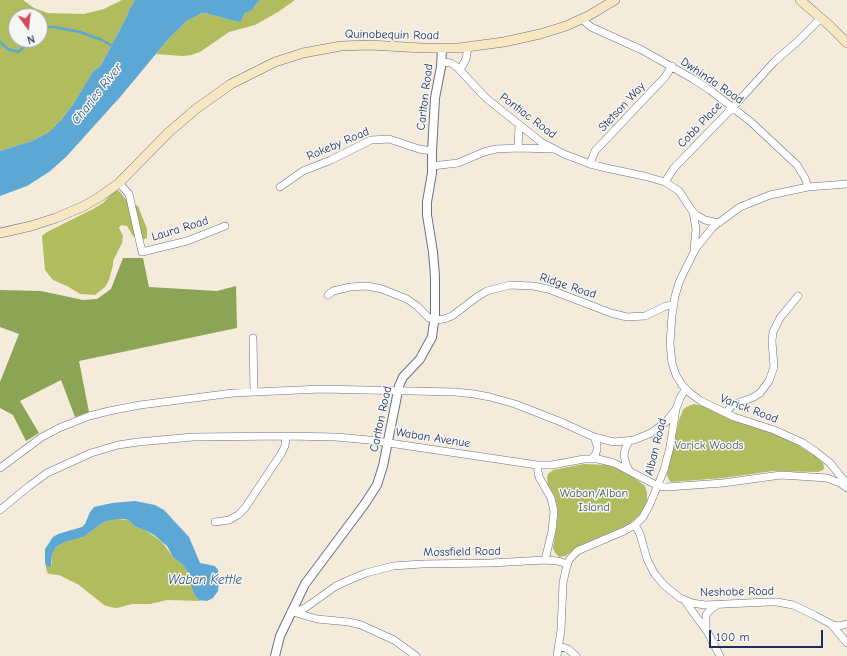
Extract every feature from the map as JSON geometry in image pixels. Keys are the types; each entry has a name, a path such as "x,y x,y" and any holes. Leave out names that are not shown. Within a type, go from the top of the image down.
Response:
{"main road":[{"name":"Quinobequin Road","path":"0,233 35,225 64,215 98,198 119,182 175,127 200,106 231,84 275,62 317,50 350,46 468,48 499,43 531,37 558,29 582,19 615,0"},
{"path":"800,0 847,43"}],"street":[{"name":"Cobb Place","path":"665,182 674,168 775,61 821,18"},
{"name":"Dwhinda Road","path":"582,19 591,27 642,50 672,66 699,82 733,107 797,165 803,173 808,187"},
{"name":"Carlton Road","path":"274,656 280,636 305,584 373,491 382,471 398,390 404,377 416,365 432,338 434,320 434,260 427,209 432,166 435,98 442,62 442,48"},
{"path":"460,70 466,59 468,48"},
{"name":"Pontiac Road","path":"442,62 454,65 486,98 518,125 555,150 590,164 665,182 679,191 693,212 696,223 696,235 692,253"},
{"name":"Stetson Way","path":"590,164 595,151 665,77 672,66"},
{"path":"518,125 518,148"},
{"name":"Rokeby Road","path":"280,187 303,171 339,156 371,140 389,139 419,149 432,151"},
{"path":"432,166 458,163 490,150 518,148 555,150"},
{"name":"Laura Road","path":"119,182 129,194 142,252 180,243 225,226"},
{"name":"Varick Road","path":"847,184 808,187 778,192 754,200 733,211 718,223 703,238 692,253 680,280 670,334 671,353 676,375 686,390 695,397 726,413 774,430 803,443 830,463 847,484"},
{"name":"Pontiac Road","path":"693,212 705,220 718,223"},
{"name":"Ridge Road","path":"434,320 452,316 486,291 510,285 531,286 548,289 611,313 627,317 645,316 666,306 674,306"},
{"path":"328,295 350,287 367,286 382,289 407,299 417,306 429,318 434,320"},
{"path":"726,413 732,405 752,398 760,393 768,382 774,368 772,341 773,332 780,318 798,296"},
{"path":"253,338 254,392"},
{"path":"0,468 42,437 59,428 89,416 119,408 222,394 316,388 455,392 490,397 515,404 594,437 614,442 629,441 651,433 666,422 676,409"},
{"name":"Alban Road","path":"567,564 577,551 624,531 635,524 646,511 658,486 668,455 676,409 680,398 686,390"},
{"path":"215,522 229,520 238,515 245,508 281,454 285,446 286,436"},
{"name":"Waban Avenue","path":"0,510 47,473 82,456 118,445 148,440 182,438 286,436 336,437 388,442 536,465 552,465 591,459 610,461 658,486 673,487 730,482 766,476 788,475 827,478 840,483 847,488"},
{"path":"591,459 597,450 594,437"},
{"path":"629,441 625,449 624,456 629,470"},
{"path":"536,465 539,477 551,498 554,511 552,531 544,560"},
{"name":"Neshobe Road","path":"635,524 640,534 647,559 654,573 669,590 685,601 705,605 760,602 785,603 808,611 831,624 839,626 847,624"},
{"name":"Mossfield Road","path":"291,612 305,608 336,586 349,580 393,566 427,563 490,563 544,560 558,561 567,564"},
{"path":"557,656 562,630 563,583 567,564"},
{"path":"685,601 708,633 720,656"},
{"path":"708,633 705,623 706,615 717,605"},
{"path":"291,612 318,619 349,622 361,625 394,640 416,656"},
{"name":"Neshobe Road","path":"831,624 847,643"},
{"path":"559,646 568,649 576,656"}],"green space":[{"path":"0,0 23,0 34,8 8,8 8,48 48,48 48,13 84,14 104,9 122,0 135,0 101,65 92,73 74,103 62,119 49,132 32,141 0,151"},
{"path":"261,0 295,0 255,25 229,32 200,52 182,56 156,54 170,37 194,16 205,13 238,22 245,13 254,8"},
{"path":"117,190 128,202 138,206 147,229 147,238 141,240 133,236 127,226 121,225 119,228 123,236 122,243 113,261 109,280 105,287 95,295 80,294 53,280 45,270 42,236 103,203 114,191"},
{"path":"123,258 143,258 149,287 217,291 236,286 237,328 79,361 89,412 75,417 61,380 20,401 39,433 26,441 13,415 0,408 0,382 19,334 0,327 0,290 41,291 83,300 97,299 111,289"},
{"name":"Varick Woods","path":"694,404 704,406 732,420 772,433 793,442 814,455 823,463 823,470 818,472 773,471 723,478 671,482 667,475 679,420 683,410"},
{"name":"Waban/Alban Island","path":"584,464 606,465 619,469 633,477 645,486 647,501 640,515 628,525 581,545 565,556 559,557 553,548 558,510 555,497 548,485 548,474 553,470"},
{"path":"117,519 128,520 136,527 145,530 162,542 173,557 182,564 189,573 191,576 190,583 195,596 199,600 203,601 167,600 150,604 132,604 117,608 110,607 104,605 79,585 59,575 49,574 47,572 45,563 47,567 52,564 52,554 56,547 65,542 83,537 104,522"}],"water":[{"name":"Charles River","path":"135,0 261,0 252,10 245,13 241,21 238,22 205,13 188,20 170,37 121,96 66,157 49,172 27,186 0,196 0,151 32,141 49,132 62,119 74,103 92,73 101,65"},
{"name":"Waban Kettle","path":"135,501 155,505 164,510 189,537 200,563 215,566 218,570 219,580 218,591 213,598 207,601 199,600 195,596 190,583 191,576 182,564 173,557 167,546 154,535 136,527 125,519 104,522 83,537 65,542 56,547 52,554 51,566 47,567 45,563 45,549 53,537 58,534 82,527 94,507 112,503"}],"waterway":[{"path":"48,27 80,32 102,40 114,47"},
{"path":"0,42 8,49 18,52 23,48"}]}
